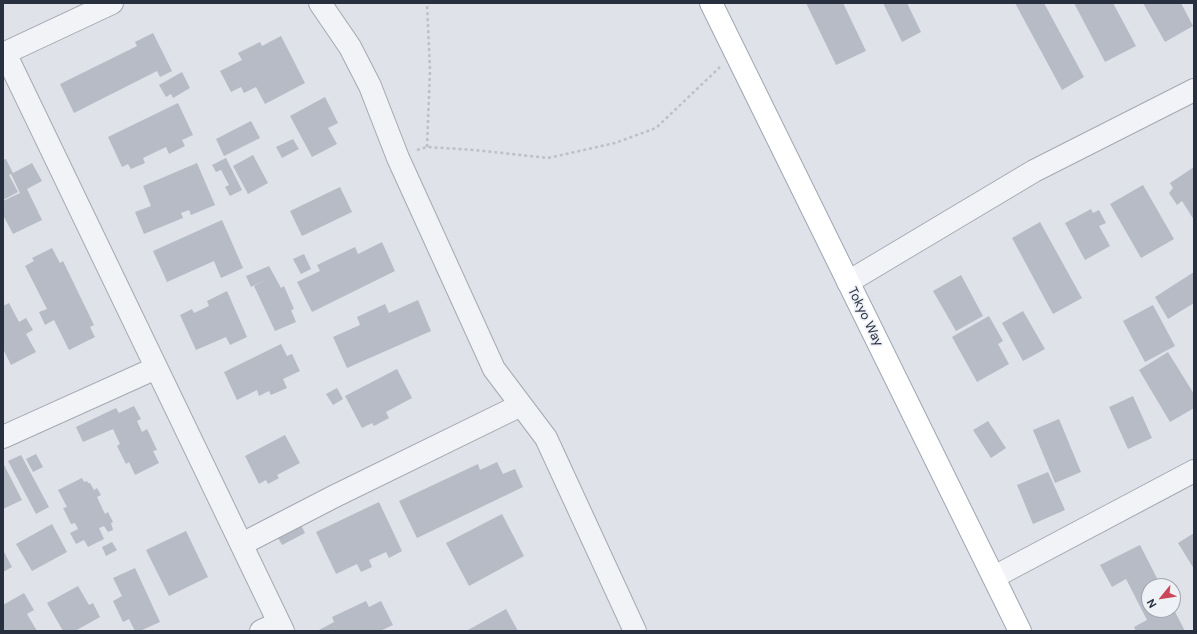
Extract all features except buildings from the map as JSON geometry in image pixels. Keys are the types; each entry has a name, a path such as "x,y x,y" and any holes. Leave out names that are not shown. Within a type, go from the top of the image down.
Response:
{"main road":[{"name":"Tokyo Way","path":"710,3 1020,631"}],"street":[{"path":"112,3 4,54 242,544 275,628"},
{"path":"320,3 350,47 370,86 398,158 494,368 546,438 635,631"},
{"path":"848,282 1034,171 1194,90"},
{"path":"3,437 156,368"},
{"path":"242,544 335,496 521,405"},
{"path":"994,577 1194,471"}],"path":[{"path":"427,3 430,71 427,147"},
{"path":"398,158 427,147 475,150 548,158 615,143 656,128 718,69 736,54"}]}
